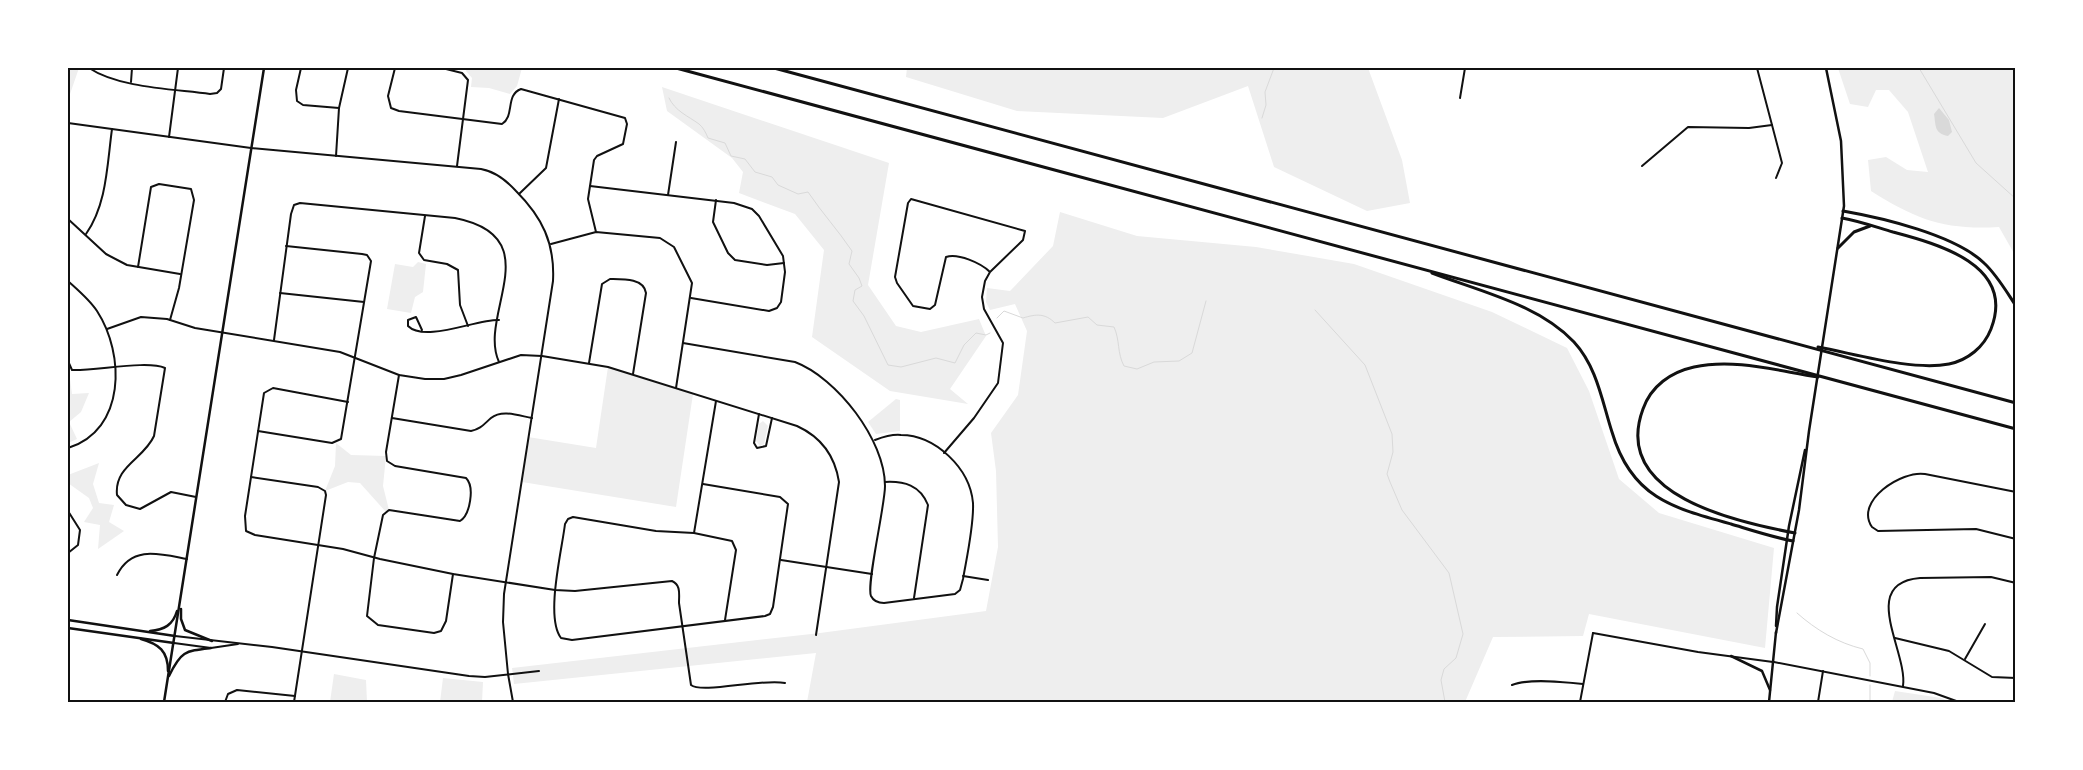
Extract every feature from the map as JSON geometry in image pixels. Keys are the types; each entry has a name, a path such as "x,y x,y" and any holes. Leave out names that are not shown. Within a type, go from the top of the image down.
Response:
{"highway":[{"path":"676,68 2016,429"},
{"path":"774,68 2016,403"},
{"path":"1843,210 1931,234 1959,245 1987,266 2016,306"},
{"path":"1799,344 1898,362 1937,365 1964,359 1975,351 1986,339 1993,322 1994,299 1988,282 1975,266 1958,253 1941,245 1842,218"},
{"path":"1838,248 1854,232 1871,226"},
{"path":"1410,265 1523,307 1548,321 1569,337 1582,352 1593,372 1614,439 1623,459 1639,481 1656,498 1686,513 1793,541"},
{"path":"1794,533 1700,508 1670,490 1651,470 1642,454 1639,433 1642,411 1652,392 1667,378 1682,370 1702,365 1743,365 1835,380"}],"main road":[{"path":"164,702 264,68"},
{"path":"1776,633 1793,541 1843,210 1843,151 1826,68"},
{"path":"1769,702 1774,662 1777,607 1789,532 1809,431"},
{"path":"141,631 159,630 168,626 176,616 181,600"},
{"path":"181,600 180,619 183,627 188,632 212,641"},
{"path":"68,620 175,636"},
{"path":"68,628 174,643"},
{"path":"136,638 153,643 163,650 168,661 168,680"},
{"path":"168,680 182,654 190,650 211,648"},
{"path":"1731,656 1762,671 1767,677 1770,692"}],"street":[{"path":"89,68 109,77 131,82 217,93 222,85 224,68"},
{"path":"131,82 132,68"},
{"path":"169,137 178,68"},
{"path":"301,68 296,90 297,101 303,105 339,108"},
{"path":"336,156 339,108 348,68"},
{"path":"396,68 388,96 392,108 464,120 504,123 509,117 512,97 521,89 624,118 627,124 623,144 597,156 594,160 588,203 596,232"},
{"path":"442,68 462,73 468,80 457,166"},
{"path":"1460,98 1465,68"},
{"path":"1757,68 1782,163 1776,178"},
{"path":"519,194 546,168 559,99"},
{"path":"68,123 251,148 457,166 492,172 519,194 538,215 551,244 553,281 506,583 502,622 513,702"},
{"path":"1642,166 1688,127 1749,128 1772,125"},
{"path":"86,234 96,221 103,195 112,129"},
{"path":"668,195 676,142"},
{"path":"138,267 151,187 156,184 191,189 194,196 181,274 170,320"},
{"path":"590,186 716,200 744,206 759,216 783,256 786,272 781,302 775,310 769,311 691,298"},
{"path":"944,453 974,418 998,383 1003,343 984,309 982,297 985,281 990,272 1023,240 1026,231 911,199 908,203 895,277 913,306 930,309 935,305 946,257 951,255 964,259 984,266 990,272"},
{"path":"716,200 713,222 728,253 735,260 767,265 784,263"},
{"path":"274,340 292,208 297,203 466,220 483,226 496,238 502,250 506,268 495,348 500,362"},
{"path":"425,216 419,253 424,260 447,264 458,270 460,305 468,326"},
{"path":"68,219 106,254 127,265 181,274"},
{"path":"551,244 596,232 660,238 671,244 691,276 691,298 676,388"},
{"path":"258,431 336,443 343,436 371,261 366,255 286,246"},
{"path":"589,363 602,284 610,279 638,281 644,286 646,293 633,375"},
{"path":"68,281 97,310 107,328 116,368 114,396 107,416 91,435 68,448"},
{"path":"280,293 364,302"},
{"path":"107,328 141,317 170,320 195,328 274,340 356,357 399,375 424,379 444,379 469,373 525,354 542,356 589,363 633,375 797,426 810,433 821,443 833,461 838,489 816,635"},
{"path":"422,330 416,318 408,320 409,328 422,330 440,332 468,326 482,320 499,320"},
{"path":"684,343 800,364 818,375 852,408 875,440 885,482 870,592 876,602 884,603 955,594 960,590 963,576 973,509 972,498 964,474 944,453 928,442 910,436 895,435 875,440"},
{"path":"68,361 72,370 154,365 165,368 154,436 118,478 117,490 120,500 140,510 171,492 197,497"},
{"path":"399,375 386,456 389,463 462,477 468,480 471,489 465,517 460,522 386,512 380,519 366,614 372,622 382,626 434,633 441,631 446,621 453,574"},
{"path":"348,402 269,389 263,397 250,477 244,524 246,531 255,535 343,549 374,558 453,574 555,590 575,591 672,581 678,587 690,682 694,688 702,689 769,680 784,683"},
{"path":"694,533 716,401"},
{"path":"392,418 472,431 480,428 491,418 500,414 532,418"},
{"path":"759,414 754,443 757,448 766,446 772,418"},
{"path":"2016,492 1913,473 1896,481 1875,497 1869,520 1872,528 1878,531 1976,530 2016,539"},
{"path":"250,477 318,487 325,491 326,502 294,702"},
{"path":"885,482 900,482 911,485 921,493 928,505 914,598"},
{"path":"703,484 785,500 788,508 781,560 773,607 770,614 682,626 564,639 558,632 555,590 565,524 571,518 656,531 694,533 726,538 735,545 725,620"},
{"path":"68,511 80,530 78,545 68,552"},
{"path":"117,575 122,565 140,554 155,553 187,559"},
{"path":"781,560 872,574"},
{"path":"963,576 988,580"},
{"path":"1903,686 1904,674 1888,615 1888,602 1893,591 1906,580 1920,578 1991,577 2016,583"},
{"path":"1965,659 1984,624"},
{"path":"1580,702 1593,633 1774,662 1903,686 1940,694 1959,702"},
{"path":"175,636 303,651 469,676 539,671"},
{"path":"1895,638 1937,647 1965,659 1989,676 2016,678"},
{"path":"174,643 211,648 240,644"},
{"path":"1818,702 1823,671"},
{"path":"1512,685 1522,682 1583,684"},
{"path":"225,702 228,694 237,690 295,696"},
{"path":"590,702 613,702"}],"shaded area":[{"path":"68,68 79,68 70,94 68,93"},
{"path":"467,68 522,68 517,86 510,94 489,88 471,87 472,78 466,71"},
{"path":"907,68 1368,68 1402,160 1410,203 1367,211 1274,167 1248,86 1163,118 1017,111 906,77"},
{"path":"1838,68 2015,68 2015,255 1999,227 1980,228 1946,225 1917,216 1871,191 1868,160 1886,157 1907,170 1928,172 1908,112 1889,90 1876,90 1868,107 1850,104"},
{"path":"662,87 889,163 868,285 896,326 921,332 979,319 986,336 950,389 968,404 890,391 812,337 824,250 795,214 739,193 743,172 732,158 667,111"},
{"path":"1939,108 1949,120 1952,132 1948,136 1940,133 1936,128 1934,114"},
{"path":"1060,212 1137,236 1256,247 1354,264 1492,312 1567,348 1589,391 1619,479 1659,513 1774,548 1765,648 1589,614 1583,636 1493,637 1465,702 807,702 816,653 514,684 512,668 820,633 986,611 998,547 996,471 991,433 1018,395 1027,331 1015,304 990,310 986,302 987,288 1010,291 1053,246"},
{"path":"418,262 426,264 423,292 415,297 411,313 387,309 395,264 413,267"},
{"path":"608,367 693,394 676,507 522,482 528,437 596,448"},
{"path":"68,377 72,394 89,393 81,412 69,422 77,439 68,443"},
{"path":"896,399 900,400 900,431 876,434 868,422"},
{"path":"763,421 768,426 764,444 760,446 756,441 759,424"},
{"path":"336,443 351,455 386,456 383,486 389,510 386,512 360,483 348,482 325,491 335,466"},
{"path":"99,463 93,484 99,503 114,505 109,522 124,531 98,549 100,525 84,522 93,508 89,498 68,483 68,475"},
{"path":"334,674 366,680 367,702 330,702"},
{"path":"443,678 483,682 482,702 440,702"},
{"path":"1895,691 1941,698 1951,702 1892,702"}],"waterway":[{"path":"1262,118 1266,105 1265,92 1274,68"},
{"path":"1919,68 1976,163 2016,199"},
{"path":"669,98 678,110 700,125 708,138 725,143 731,156 745,159 755,172 772,177 778,185 798,194 808,192 852,251 849,264 862,286 855,290 853,301 864,316 888,365 901,367 936,358 955,363 964,345 976,333 986,335 990,333"},
{"path":"997,318 1004,311 1023,318 1036,315 1044,316 1055,323 1088,317 1097,325 1114,327 1124,366 1137,369 1154,362 1179,361 1192,353 1206,301"},
{"path":"1315,310 1365,365 1392,434 1393,452 1387,474 1390,482 1402,510 1449,573 1463,634 1456,658 1444,669 1441,680 1445,702"},
{"path":"1797,613 1828,635 1863,649 1870,663 1870,676"},
{"path":"1870,685 1870,702"}]}
